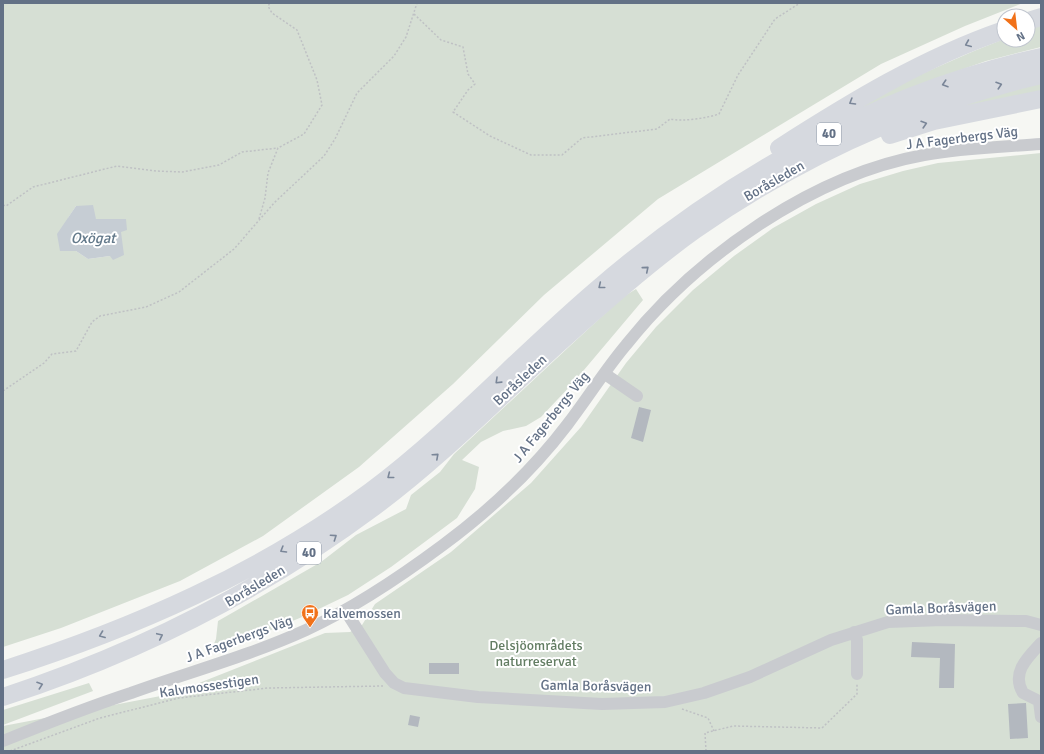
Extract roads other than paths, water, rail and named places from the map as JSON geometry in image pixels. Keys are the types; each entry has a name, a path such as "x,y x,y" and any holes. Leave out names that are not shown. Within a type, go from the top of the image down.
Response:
{"highway":[{"path":"686,218 742,173 870,91 941,55 996,33"},
{"name":"Boråsleden","path":"3,670 73,647 173,606 255,566 331,518 406,463 595,291 686,218 777,161 882,108 931,89 982,72 1041,57"},
{"name":"Boråsleden","path":"3,697 91,666 187,623 232,600 335,536 417,472 568,335 661,255 737,202 806,162 854,138 939,104 1007,82 1041,75"},
{"path":"806,162 934,121 1041,99"}],"street":[{"path":"1022,102 1034,108 1041,107"},
{"name":"J A Fagerbergs Väg","path":"3,741 130,693 277,642 345,610 407,571 443,545 493,505 532,467 566,427 604,374 659,308 702,268 755,227 796,202 836,182 872,169 922,156 974,149 1041,144"},
{"path":"604,374 637,396"},
{"name":"Gamla Boråsvägen","path":"345,610 385,673 394,683 404,688 471,696 594,704 665,702 704,693 750,677 831,640 888,622 1026,621 1041,624"},
{"path":"854,632 857,640 857,674"},
{"path":"1041,643 1023,663 1018,679 1023,693 1039,701 1041,717"}],"water":[{"name":"Oxögat","path":"93,205 96,219 126,219 127,230 121,232 124,255 113,260 110,256 88,259 76,251 60,251 57,234 76,206"}],"place":[{"name":"Kalvemossen","path":"310,628"}],"park label":[{"name":"Delsjöområdets naturreservat","path":"536,654"}]}
